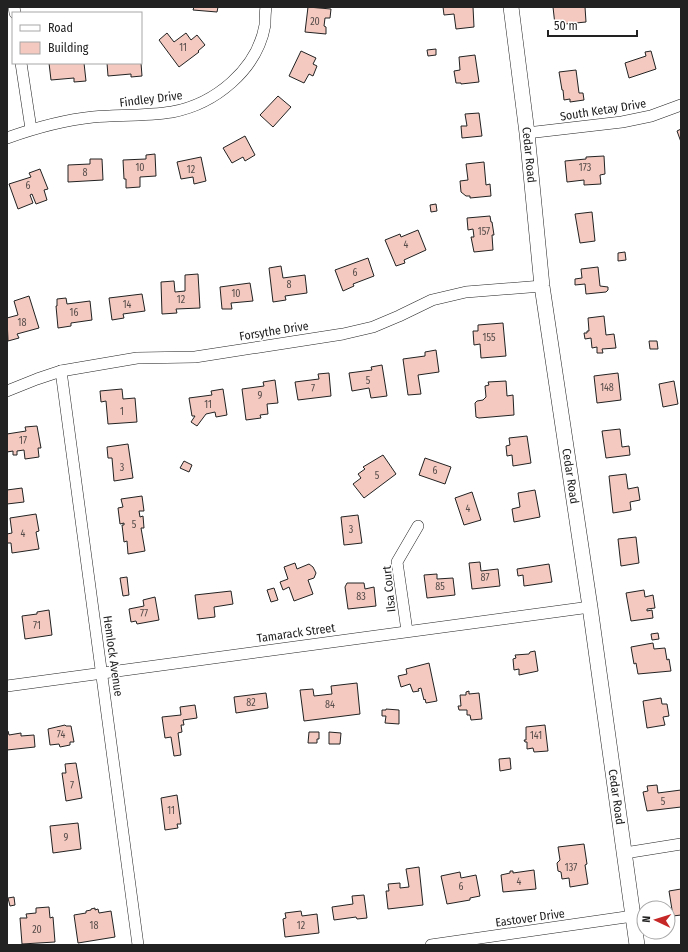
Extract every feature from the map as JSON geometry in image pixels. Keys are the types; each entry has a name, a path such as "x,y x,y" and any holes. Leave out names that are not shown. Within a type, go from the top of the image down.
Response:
{"street":[{"name":"Findley Drive","path":"7,138 30,129 92,117 172,112 194,106 212,97 234,82 250,62 259,44 264,26 266,7"},
{"name":"Cedar Road","path":"511,7 527,133 542,286 590,607 637,945"},
{"path":"21,64 30,129"},
{"name":"South Ketay Drive","path":"527,133 622,122 651,116 681,105"},
{"name":"Forsythe Drive","path":"7,391 61,371 137,358 195,356 343,334 373,326 399,316 432,300 466,292 542,286"},
{"name":"Hemlock Avenue","path":"61,371 138,945"},
{"name":"Ilsa Court","path":"407,631 397,562 418,526"},
{"name":"Tamarack Street","path":"7,686 590,607"},
{"path":"625,853 681,844"},
{"name":"Eastover Drive","path":"431,945 633,916"}],"building":[{"path":"194,7 218,7 217,12 193,10"},
{"path":"308,7 331,9 330,18 325,18 324,26 326,27 326,34 305,32"},
{"path":"443,7 473,7 474,27 456,29 454,14 444,15"},
{"path":"553,7 585,7 586,22 555,25"},
{"path":"167,33 174,42 186,33 191,40 197,35 205,45 198,51 199,52 179,67 159,40"},
{"path":"436,49 436,55 428,56 427,50"},
{"path":"301,51 316,58 313,64 317,66 313,76 309,74 304,83 289,76"},
{"path":"651,51 656,69 629,78 625,63 646,56 645,52"},
{"path":"475,55 479,82 461,84 456,83 454,71 460,70 459,57"},
{"path":"49,64 84,64 86,81 74,82 74,78 51,80"},
{"path":"107,64 141,64 142,76 131,77 131,74 108,76"},
{"path":"576,70 579,93 583,93 584,100 570,102 570,99 564,100 559,72"},
{"path":"278,96 291,107 273,127 260,115"},
{"path":"479,113 482,136 462,138 461,126 467,126 465,114"},
{"path":"681,129 681,142 677,131"},
{"path":"245,136 255,155 245,161 243,157 232,163 223,148"},
{"path":"155,154 156,176 140,177 140,187 126,188 123,160 146,159 146,155"},
{"path":"604,156 605,174 600,175 601,184 584,185 584,180 567,182 565,161 586,159 586,157"},
{"path":"201,157 206,181 194,184 193,177 181,179 177,162"},
{"path":"90,159 102,159 103,180 68,182 68,165 90,164"},
{"path":"484,162 486,185 490,184 491,196 470,198 470,196 466,196 461,192 460,181 468,180 466,164"},
{"path":"40,169 48,189 44,190 47,200 36,204 32,194 30,195 33,203 18,209 9,184 31,177 29,173"},
{"path":"436,204 437,211 431,212 430,205"},
{"path":"592,212 595,241 580,243 575,214"},
{"path":"490,216 494,235 492,235 493,250 474,252 471,237 474,237 473,229 468,230 467,218"},
{"path":"418,230 426,250 404,260 405,263 396,266 385,240 400,234 401,237"},
{"path":"625,252 626,260 618,261 618,253"},
{"path":"368,258 374,276 353,284 354,286 343,291 335,270"},
{"path":"281,266 283,278 305,275 307,293 285,296 286,300 273,302 269,268"},
{"path":"598,267 600,286 608,287 608,290 606,292 586,294 585,284 575,285 575,279 582,278 581,269"},
{"path":"198,274 200,308 176,309 177,313 162,314 161,282 174,281 175,292 185,291 185,275"},
{"path":"250,283 253,301 231,303 232,309 222,309 220,287"},
{"path":"142,294 145,311 123,314 124,318 112,320 109,298"},
{"path":"29,296 39,328 17,334 19,338 8,341 7,318 18,315 14,301"},
{"path":"66,298 67,304 90,301 92,320 71,323 71,326 58,328 56,306 57,299"},
{"path":"604,316 606,335 614,334 616,348 602,349 603,353 597,353 597,347 592,348 591,338 585,339 584,333 589,331 588,318"},
{"path":"503,323 506,356 481,358 480,344 474,345 473,331 478,331 478,325"},
{"path":"649,341 657,341 658,349 650,349"},
{"path":"436,350 439,372 418,375 421,394 408,395 403,359 425,356 425,352"},
{"path":"382,365 387,396 371,398 369,388 352,391 349,373 372,370 371,367"},
{"path":"329,373 331,396 298,400 295,382 319,379 318,374"},
{"path":"618,373 621,400 597,403 594,376"},
{"path":"275,380 278,403 267,404 268,414 260,415 261,418 246,420 242,389 264,386 263,382"},
{"path":"506,381 507,396 513,395 514,415 476,417 475,403 486,397 485,386 489,385 488,382"},
{"path":"674,381 678,404 663,407 659,384"},
{"path":"122,389 123,399 135,398 137,422 108,424 106,401 101,402 100,391"},
{"path":"223,389 227,415 216,417 215,412 206,414 197,426 191,422 195,416 192,416 189,398 212,395 211,391"},
{"path":"37,426 41,448 38,448 39,457 25,459 24,450 17,451 17,455 13,455 13,451 7,452 7,434 26,431 25,427"},
{"path":"620,429 622,447 629,446 630,455 606,458 602,431"},
{"path":"527,436 531,463 513,466 512,455 507,456 506,446 510,445 509,438"},
{"path":"128,444 133,478 114,481 112,458 108,458 107,447"},
{"path":"383,455 396,474 364,498 353,484 361,478 358,474 365,469 363,467"},
{"path":"425,458 451,467 445,484 419,475"},
{"path":"184,461 192,465 189,472 180,468"},
{"path":"626,474 628,489 638,487 640,500 630,502 631,510 613,513 609,476"},
{"path":"22,488 24,502 7,504 7,490"},
{"path":"535,490 540,517 514,522 512,509 520,507 518,493"},
{"path":"472,492 481,520 464,525 455,498"},
{"path":"142,496 144,511 139,511 140,517 143,516 144,528 141,528 145,551 128,554 127,541 124,542 122,525 124,525 124,523 120,524 118,508 123,507 121,499"},
{"path":"36,514 39,531 36,532 39,549 12,553 11,543 7,543 7,534 12,533 10,518"},
{"path":"358,515 362,543 344,545 341,517"},
{"path":"636,537 639,563 621,566 618,539"},
{"path":"480,562 481,571 498,569 500,586 472,589 469,563"},
{"path":"295,563 297,569 309,564 313,567 316,573 314,578 308,580 313,594 294,601 289,587 283,590 280,582 288,579 284,567"},
{"path":"549,564 552,582 524,586 523,575 518,576 517,569"},
{"path":"437,574 437,579 453,578 455,595 427,598 424,575"},
{"path":"127,577 129,595 123,596 120,578"},
{"path":"347,583 364,583 365,589 374,587 376,606 348,609 345,587"},
{"path":"274,588 278,600 271,602 267,590"},
{"path":"644,590 645,597 653,595 655,608 647,609 647,611 652,610 653,618 631,621 626,593"},
{"path":"231,591 233,604 214,607 215,617 198,619 195,595"},
{"path":"155,597 159,620 137,624 136,621 131,622 129,609 144,606 143,600"},
{"path":"49,610 52,635 25,639 22,616 37,614 37,612"},
{"path":"658,633 659,639 652,640 651,634"},
{"path":"653,643 654,649 665,648 671,671 638,674 636,663 634,664 631,647"},
{"path":"535,651 538,671 519,675 519,669 514,670 513,659 516,658 515,655 529,654 530,652"},
{"path":"429,663 437,701 426,703 421,688 418,689 419,691 413,692 410,684 401,687 398,676 407,674 406,669"},
{"path":"357,683 360,714 304,721 300,690 313,689 314,696 332,694 331,686"},
{"path":"469,691 469,694 479,693 482,719 471,720 470,715 467,715 467,710 459,710 458,706 461,706 460,695 466,695 466,692"},
{"path":"266,693 268,708 236,713 234,697"},
{"path":"661,698 662,704 667,704 669,716 663,717 665,725 647,728 643,701"},
{"path":"195,705 197,718 183,720 184,725 181,725 182,732 178,733 181,755 174,756 171,737 165,738 162,717 181,715 180,707"},
{"path":"382,710 399,710 399,724 385,723 386,716 382,716"},
{"path":"65,725 71,726 74,742 70,742 70,745 60,747 59,744 50,745 48,729"},
{"path":"545,725 548,751 534,752 533,748 527,749 527,742 524,740 526,740 526,727"},
{"path":"7,731 9,735 21,733 21,736 34,735 35,747 7,750"},
{"path":"309,732 319,732 319,739 317,739 317,743 308,743"},
{"path":"329,732 341,733 340,744 329,744"},
{"path":"510,758 511,769 500,771 499,759"},
{"path":"76,763 82,798 66,801 62,773 66,773 65,764"},
{"path":"657,785 658,793 681,790 681,807 647,811 643,792 648,791 647,786"},
{"path":"177,795 181,824 177,824 178,828 165,830 161,798"},
{"path":"78,823 81,849 53,853 50,826"},
{"path":"584,844 588,884 570,887 569,878 562,879 561,872 558,871 557,863 560,860 558,847"},
{"path":"419,867 423,905 388,909 386,891 389,891 388,884 400,883 400,888 409,887 406,869"},
{"path":"534,870 536,889 503,892 501,875 510,873 510,871 513,871 513,873"},
{"path":"460,872 461,878 476,875 480,896 470,898 470,900 447,904 441,876"},
{"path":"681,889 681,915 676,916 676,900 670,900 669,891"},
{"path":"364,895 367,918 357,919 356,917 334,920 332,907 353,904 352,896"},
{"path":"14,897 15,905 10,906 8,898"},
{"path":"49,907 50,918 53,917 55,942 22,944 20,918 27,918 26,914 36,913 36,908"},
{"path":"95,908 95,910 98,909 99,913 111,911 115,937 78,943 74,915 86,913 86,911"},
{"path":"301,911 302,916 317,914 319,933 285,937 283,919 286,918 285,913"}]}
